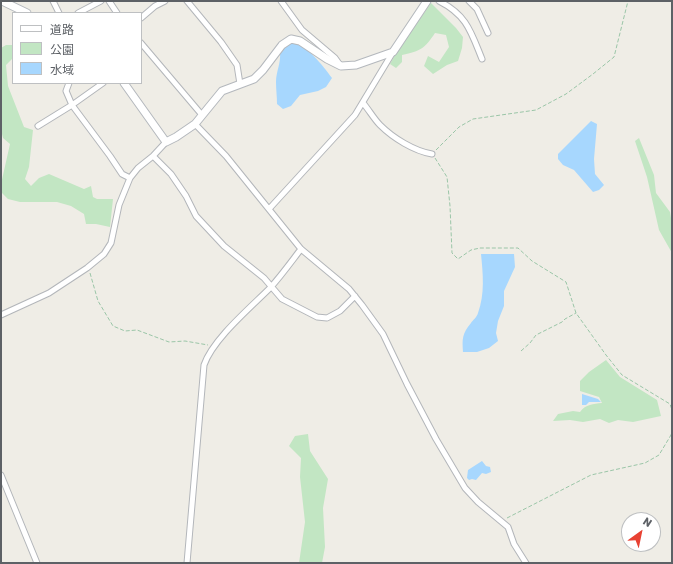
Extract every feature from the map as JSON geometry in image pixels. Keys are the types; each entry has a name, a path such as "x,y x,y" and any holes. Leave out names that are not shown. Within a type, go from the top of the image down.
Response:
{"street":[{"path":"2,1 25,12"},
{"path":"53,1 58,12"},
{"path":"80,12 101,1"},
{"path":"109,1 116,12"},
{"path":"142,17 155,6 165,1"},
{"path":"188,1 221,42 237,65 240,84"},
{"path":"281,1 302,30 335,58 341,66"},
{"path":"269,209 345,127 363,103 392,52 427,1"},
{"path":"439,1 456,11 464,20 482,59"},
{"path":"469,1 476,9 488,33"},
{"path":"1,315 49,293 104,254 111,243 119,205 130,178 138,168 153,156 166,142 195,124 222,91 254,79 263,70 282,45 291,39 300,41 341,66 356,65 392,52"},
{"path":"142,44 202,116"},
{"path":"69,84 66,91 72,106 106,150 122,174 130,178"},
{"path":"38,126 72,106 102,84"},
{"path":"125,84 166,142"},
{"path":"363,103 380,125 398,139 421,152 432,154"},
{"path":"195,124 226,156 302,249 355,296 384,334 414,398 465,488 478,502 508,527 514,544 526,563"},
{"path":"153,156 171,174 186,196 196,216 224,246 264,278 270,287 282,299 317,317 327,318 340,311 355,296"},
{"path":"187,563 204,365 207,355 270,287 302,249"},
{"path":"1,475 37,563"}],"path":[{"path":"628,1 614,56 593,74 566,94 536,110 473,119 460,127 432,154 447,177 452,253 458,259 471,250 480,248 518,248 532,261 566,282 576,312 622,375 670,404 672,410"},
{"path":"86,268 90,272 98,301 113,326 125,330 137,330 169,342 185,341 214,346"},
{"path":"521,351 536,336 562,322 576,312"},
{"path":"501,521 591,475 645,463 659,455 672,431"}],"green space":[{"path":"431,3 463,37 462,48 458,61 447,65 433,74 424,66 428,56 439,62 449,47 446,35 435,33 422,48 402,55 402,62 396,68 390,64"},
{"path":"6,45 12,45 12,59 6,65 8,86 24,127 33,130 29,167 25,179 31,186 39,178 49,174 84,189 91,186 93,197 97,199 113,199 110,227 96,224 86,224 84,214 71,206 57,202 20,202 8,199 2,193 1,184 10,144 3,138 1,130 1,48"},
{"path":"639,138 654,175 656,193 670,212 672,224 672,253 659,230 647,177 635,141"},
{"path":"606,360 620,377 657,400 661,416 633,422 618,420 609,423 600,419 583,422 570,420 553,421 558,414 573,411 580,412 587,406 602,403 599,397 580,391 580,381 589,372"},
{"path":"308,434 310,451 328,479 323,508 325,547 322,563 299,563 305,522 300,477 301,458 289,446 295,436"}],"water":[{"path":"290,43 302,47 314,56 332,78 326,87 318,91 300,95 291,106 283,109 277,104 276,78 280,53"},
{"path":"591,121 597,124 594,159 595,174 604,185 599,190 593,192 574,170 563,165 558,159 558,154"},
{"path":"481,254 514,254 515,267 504,291 504,306 498,321 496,333 498,341 489,348 477,352 463,352 464,334 476,317 482,299 483,276"},
{"path":"582,394 598,399 601,402 589,402 586,405 582,405"},
{"path":"482,461 486,466 490,467 491,472 486,474 482,473 476,480 469,480 467,478 468,470"}]}
